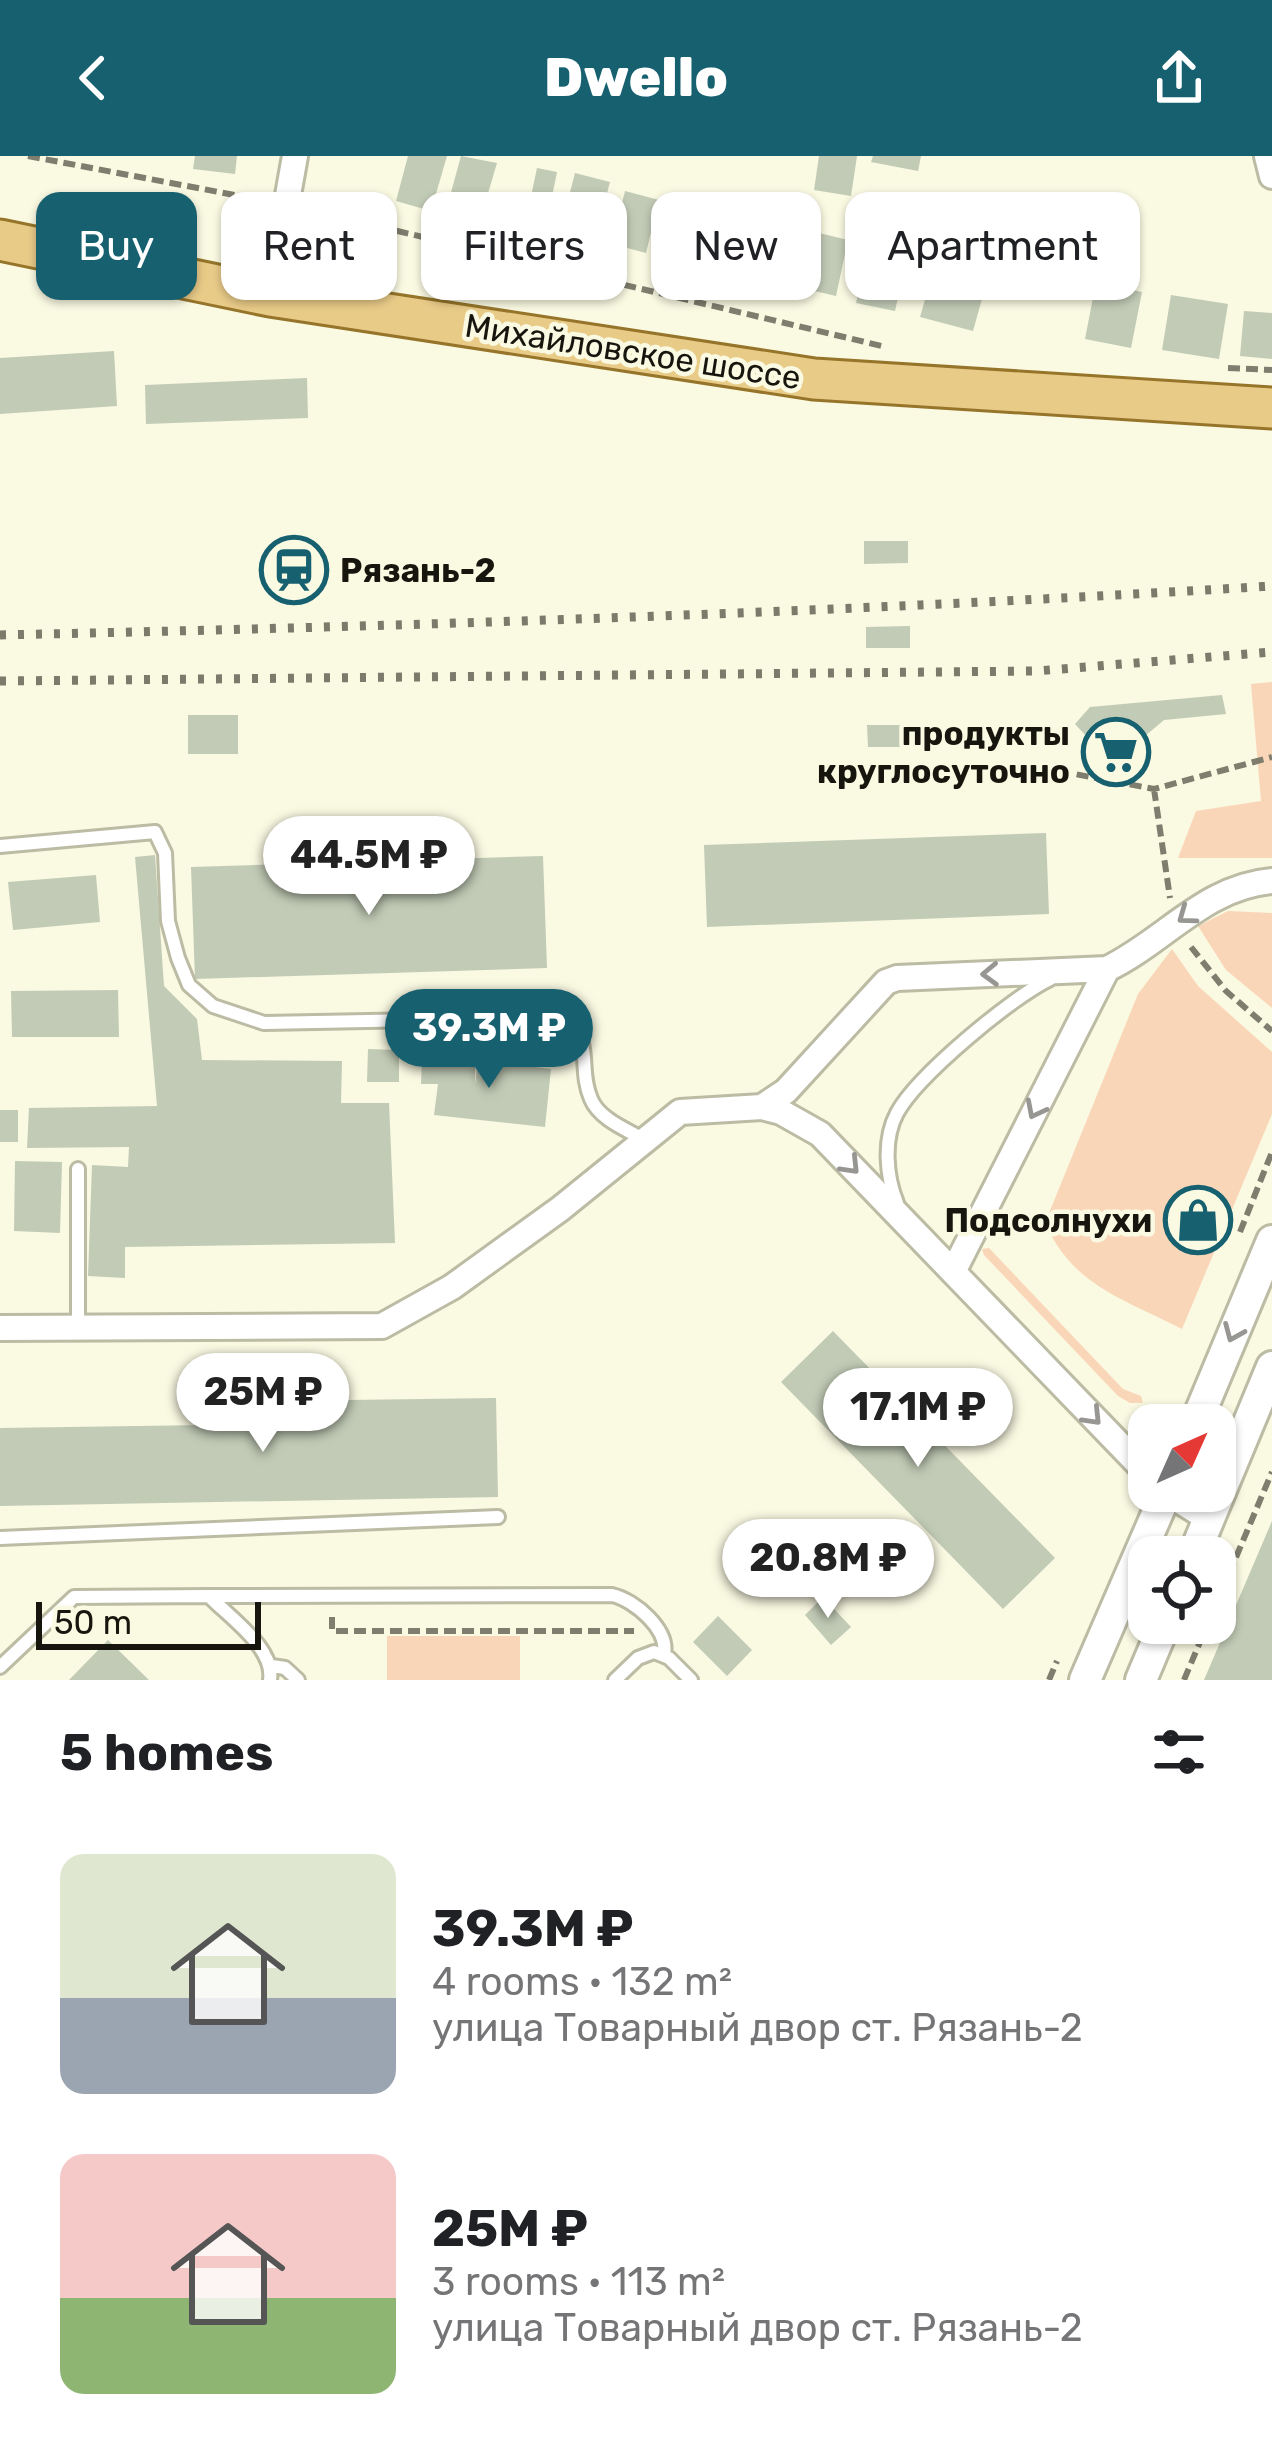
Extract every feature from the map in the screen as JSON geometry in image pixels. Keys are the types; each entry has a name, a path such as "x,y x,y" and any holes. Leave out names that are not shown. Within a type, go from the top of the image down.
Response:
{"main road":[{"name":"Михайловское шоссе","path":"0,240 221,286"},
{"name":"Михайловское шоссе","path":"297,300 814,379 1272,409"}],"street":[{"path":"288,192 295,156"},
{"path":"1267,156 1272,176"},
{"path":"763,1107 786,1091 886,982 897,977 1107,969 1230,889 1272,880"},
{"path":"953,1272 1107,969"},
{"path":"0,1328 382,1326 452,1287 560,1209 680,1112 763,1107 820,1134 1128,1454"},
{"path":"1204,1404 1272,1241"},
{"path":"1202,1536 1272,1366"},
{"path":"1084,1680 1151,1512"},
{"path":"1198,1512 1209,1519"},
{"path":"1141,1680 1156,1644"}],"lane":[{"path":"0,846 155,832 165,853 168,921 189,985 213,1006 265,1023 568,1017 581,1032 591,1100 609,1120 645,1139"},
{"path":"907,1223 887,1163 897,1114 912,1093 1005,1006 1047,980 1074,971"},
{"path":"78,1169 78,1328"},
{"path":"0,1538 498,1517"},
{"path":"0,1667 74,1598 612,1595 633,1604 663,1634 666,1644 659,1653 638,1658 616,1680"},
{"path":"208,1596 264,1653 271,1673 285,1668 298,1680"},
{"path":"659,1653 691,1680"}],"path":[{"path":"28,156 221,193"},
{"path":"397,230 889,347"},
{"path":"1227,368 1272,370"},
{"path":"1059,771 1154,788 1272,759"},
{"path":"1154,788 1174,925 1226,991 1272,1031"},
{"path":"1236,1557 1272,1472"},
{"path":"332,1596 332,1631 646,1631 657,1641 659,1653"},
{"path":"1184,1680 1199,1644"}],"shaded area":[{"path":"1272,682 1272,858 1178,858 1196,811 1261,801 1251,684"},
{"path":"1228,911 1272,913 1272,1008 1226,970 1198,926"},
{"path":"1172,949 1198,986 1272,1052 1272,1114 1182,1329 1085,1276 1045,1223 1138,994"},
{"path":"989,1248 1123,1389 1141,1396 1143,1403 1118,1396 984,1255 982,1249"},
{"path":"387,1636 520,1636 520,1680 387,1680"}],"building":[{"path":"195,156 237,156 235,174 193,169"},
{"path":"408,156 447,156 437,192 421,192 421,208 397,201"},
{"path":"461,156 497,163 488,192 451,192"},
{"path":"819,156 857,156 852,192 814,190"},
{"path":"873,156 921,156 918,171 871,162"},
{"path":"537,168 557,172 553,192 532,192"},
{"path":"575,173 610,182 607,192 570,192"},
{"path":"625,192 651,198 646,253 627,248"},
{"path":"821,233 845,239 836,296 821,292"},
{"path":"1142,292 1131,348 1085,339 1093,300 1140,300"},
{"path":"1171,295 1228,304 1219,359 1162,350"},
{"path":"857,300 897,300 895,311"},
{"path":"925,300 982,300 973,331 920,317"},
{"path":"1244,311 1272,313 1272,359 1240,356"},
{"path":"114,351 117,406 0,414 0,358"},
{"path":"307,378 308,418 146,424 145,385"},
{"path":"864,541 908,541 908,563 864,564"},
{"path":"910,626 910,648 866,648 866,627"},
{"path":"1222,695 1226,714 1164,720 1112,764 1075,724 1090,707"},
{"path":"188,715 238,715 238,754 188,754"},
{"path":"867,725 911,725 911,747 868,747"},
{"path":"1046,833 1049,914 707,927 704,845"},
{"path":"155,855 164,986 197,1019 202,1060 342,1061 341,1103 389,1103 395,1243 125,1247 125,1278 88,1276 92,1165 128,1167 129,1147 27,1148 29,1108 157,1106 135,857"},
{"path":"543,856 547,968 195,979 191,867"},
{"path":"96,875 100,922 13,930 8,882"},
{"path":"118,990 119,1037 12,1037 11,991"},
{"path":"368,1049 399,1050 399,1082 367,1082"},
{"path":"422,1059 475,1062 475,1084 478,1060 551,1069 545,1127 434,1115 438,1084 421,1084"},
{"path":"0,1110 18,1110 18,1142 0,1142"},
{"path":"15,1161 62,1162 60,1233 14,1231"},
{"path":"833,1331 1055,1558 1003,1609 781,1382"},
{"path":"496,1398 498,1497 0,1506 0,1428 206,1425 205,1402"},
{"path":"1272,1521 1272,1680 1204,1680 1219,1644 1236,1644 1236,1605"},
{"path":"823,1597 851,1627 831,1645 805,1615"},
{"path":"718,1616 752,1650 727,1676 693,1642"},
{"path":"108,1640 149,1680 69,1680"}],"railway":[{"path":"0,635 636,617 1272,586"},
{"path":"0,681 1036,671 1272,652"}],"place":[{"name":"Рязань-2","path":"294,570"},
{"name":"продукты круглосуточно","path":"1116,752"},
{"name":"Подсолнухи","path":"1198,1220"}]}
